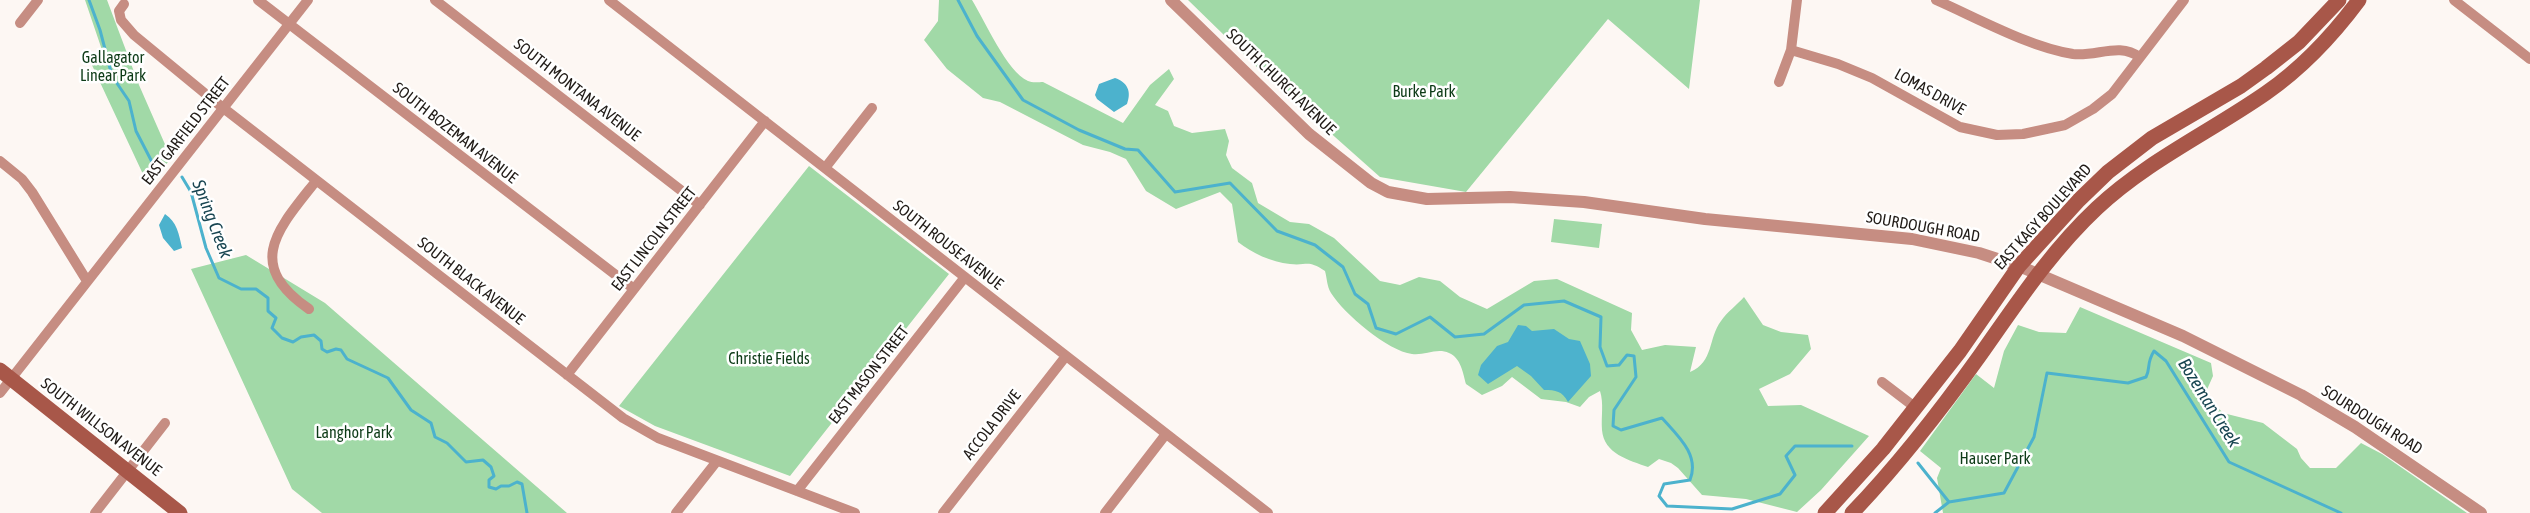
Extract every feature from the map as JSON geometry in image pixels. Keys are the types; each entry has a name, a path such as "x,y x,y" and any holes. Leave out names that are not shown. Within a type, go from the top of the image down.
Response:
{"main road":[{"name":"EAST KAGY BOULEVARD","path":"1825,513 1883,449 1916,408 1960,351 2019,266 2079,200 2108,172 2152,138 2241,86 2266,68 2299,42 2339,0"},
{"name":"EAST KAGY BOULEVARD","path":"1852,513 1923,433 2037,274 2096,209 2148,166 2268,92 2292,74 2311,56 2359,0"},
{"name":"SOUTH WILLSON AVENUE","path":"6,375 180,513"}],"street":[{"path":"20,23 38,0"},
{"name":"SOUTH BOZEMAN AVENUE","path":"258,0 634,289"},
{"name":"EAST GARFIELD STREET","path":"0,393 6,375 87,281 308,0"},
{"name":"SOUTH MONTANA AVENUE","path":"435,0 700,205"},
{"name":"SOUTH ROUSE AVENUE","path":"609,0 1268,513"},
{"name":"SOUTH CHURCH AVENUE","path":"1171,0 1310,134 1371,183"},
{"path":"1779,82 1791,50 1797,0"},
{"path":"1936,0 2058,51 2091,55 2125,49 2139,57"},
{"name":"LOMAS DRIVE","path":"1791,50 1838,64 1872,78 1960,127 1983,133 2011,135 2037,132 2065,125 2094,109 2121,85 2139,57 2184,0"},
{"path":"2454,0 2530,59"},
{"name":"SOUTH BLACK AVENUE","path":"124,4 119,11 121,20 134,35 316,181 644,432 855,513"},
{"path":"825,168 872,108"},
{"name":"EAST LINCOLN STREET","path":"567,375 765,121"},
{"path":"0,161 22,179 32,192 87,281"},
{"path":"309,309 284,289 274,271 272,248 281,226 316,181"},
{"name":"SOURDOUGH ROAD","path":"1371,183 1388,192 1427,200 1510,197 1554,199 1705,219 1890,236 1979,253 2019,266 2183,336 2301,395 2355,427 2481,513"},
{"name":"EAST MASON STREET","path":"797,491 965,277"},
{"name":"ACCOLA DRIVE","path":"943,513 1066,356"},
{"path":"1882,382 1916,408"},
{"path":"95,513 165,423"},
{"path":"1105,513 1166,434"},
{"path":"676,513 717,461"}],"green space":[{"name":"Gallagator Linear Park","path":"85,0 107,0 139,85 171,158 149,187 91,63 102,50"},
{"path":"939,0 972,0 1004,57 1020,76 1030,82 1043,82 1123,123 1150,85 1169,69 1174,79 1155,105 1168,111 1174,126 1192,133 1225,129 1229,141 1226,155 1232,168 1252,183 1258,203 1290,222 1309,224 1334,238 1380,281 1400,285 1419,277 1440,281 1460,297 1487,309 1534,281 1557,279 1632,313 1631,330 1642,350 1665,345 1696,347 1690,372 1703,362 1721,321 1744,297 1763,325 1781,332 1808,335 1811,349 1790,374 1759,389 1768,406 1801,405 1869,436 1821,490 1797,512 1746,499 1702,495 1671,463 1659,459 1648,467 1619,455 1607,445 1604,438 1600,391 1589,397 1580,407 1566,402 1541,399 1512,377 1502,386 1482,395 1466,384 1459,362 1453,355 1444,351 1412,354 1391,346 1367,330 1337,302 1331,293 1325,271 1319,267 1269,259 1238,242 1232,204 1220,192 1176,209 1146,191 1126,159 1083,145 1000,102 983,98 947,69 924,40 938,21"},
{"name":"Burke Park","path":"1188,0 1700,0 1689,89 1608,19 1466,192 1380,177 1263,73"},
{"name":"Christie Fields","path":"809,166 949,274 790,476 655,426 619,406"},
{"path":"1554,219 1602,224 1599,248 1551,242"},
{"name":"Langhor Park","path":"246,255 325,303 567,513 322,513 292,489 191,269"},
{"name":"Hauser Park","path":"2080,307 2211,363 2213,376 2205,394 2223,413 2263,423 2297,449 2310,468 2336,468 2361,443 2382,454 2467,513 1943,513 1937,478 1941,468 1920,451 1976,374 1994,388 2004,351 2018,325 2039,332 2066,333"}],"water":[{"path":"1115,78 1123,82 1129,95 1127,104 1114,112 1095,95 1099,84"},
{"path":"165,214 175,225 180,238 182,248 174,251 163,238 159,225"},
{"path":"1518,325 1526,326 1532,331 1554,329 1569,339 1580,341 1590,364 1591,376 1568,402 1558,392 1544,390 1531,376 1517,366 1488,384 1478,375 1481,365 1497,346 1508,342"}],"waterway":[{"name":"Spring Creek","path":"89,0 100,30 112,76 129,101 136,131 152,162"},
{"name":"Bozeman Creek","path":"958,0 977,36 1023,100 1079,130 1125,149 1138,150 1175,192 1230,183 1277,231 1315,245 1343,267 1355,294 1368,304 1376,328 1396,334 1430,317 1455,337 1484,334 1524,305 1564,301 1601,317 1600,347 1607,366 1619,365 1627,355 1634,356 1636,377 1614,410 1613,426 1621,430 1662,418 1681,439 1690,454 1692,462 1690,480 1664,484 1659,496 1667,506 1732,509 1780,494 1795,475 1786,456 1795,446 1852,446"},
{"name":"Spring Creek","path":"182,177 191,192 206,248 219,278 241,289 256,289 268,298 268,311 276,318 272,328 282,338 293,342 301,337 314,335 321,341 322,349 327,352 341,350 347,359 388,378 411,410 431,423 435,437 447,443 466,462 483,460 491,467 494,476 489,480 489,487 496,489 517,482 522,484 527,513"},
{"name":"Bozeman Creek","path":"1935,513 1949,502 2004,493 2034,437 2047,373 2128,383 2146,377 2154,351 2166,361 2229,462 2341,513"},
{"name":"Bozeman Creek","path":"1918,463 1949,502"}]}
